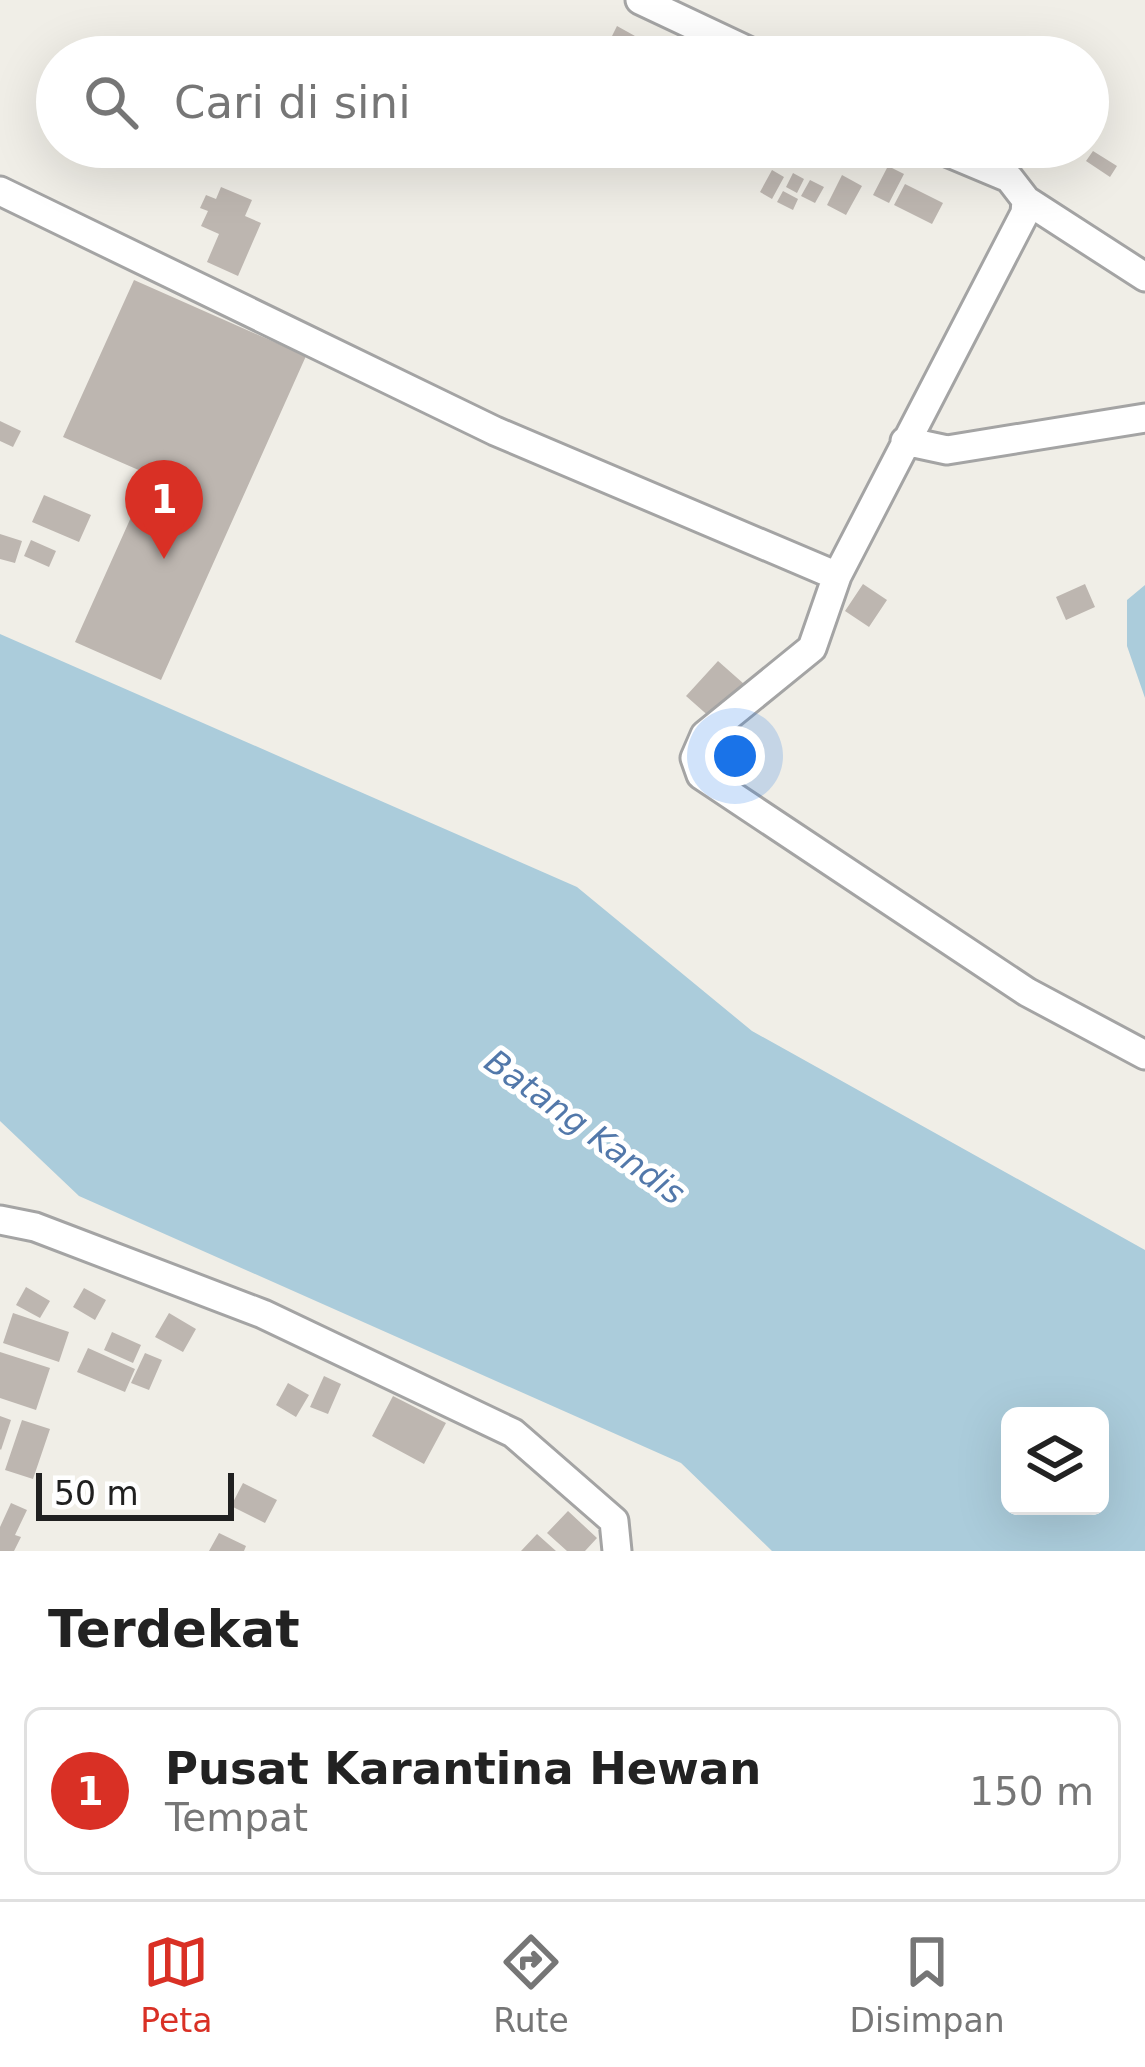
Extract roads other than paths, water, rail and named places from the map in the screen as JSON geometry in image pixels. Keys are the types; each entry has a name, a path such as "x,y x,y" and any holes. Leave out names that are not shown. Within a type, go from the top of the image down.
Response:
{"street":[{"path":"640,0 716,36"},
{"path":"985,168 1009,178 1026,200 1145,278"},
{"path":"0,191 495,431 837,576"},
{"path":"1026,200 1025,213 837,576 812,648 706,735 695,758 701,775 1027,992 1145,1055"},
{"path":"905,441 947,450 1145,418"},
{"path":"0,1220 35,1227 263,1314 513,1433 614,1521 617,1551"}],"water":[{"path":"1145,585 1145,698 1127,646 1127,600"},
{"name":"Batang Kandis","path":"0,634 577,887 752,1031 1145,1250 1145,1551 772,1551 681,1463 79,1196 0,1121"}],"place":[{"name":"Pusat Karantina Hewan","path":"164,559"}]}
